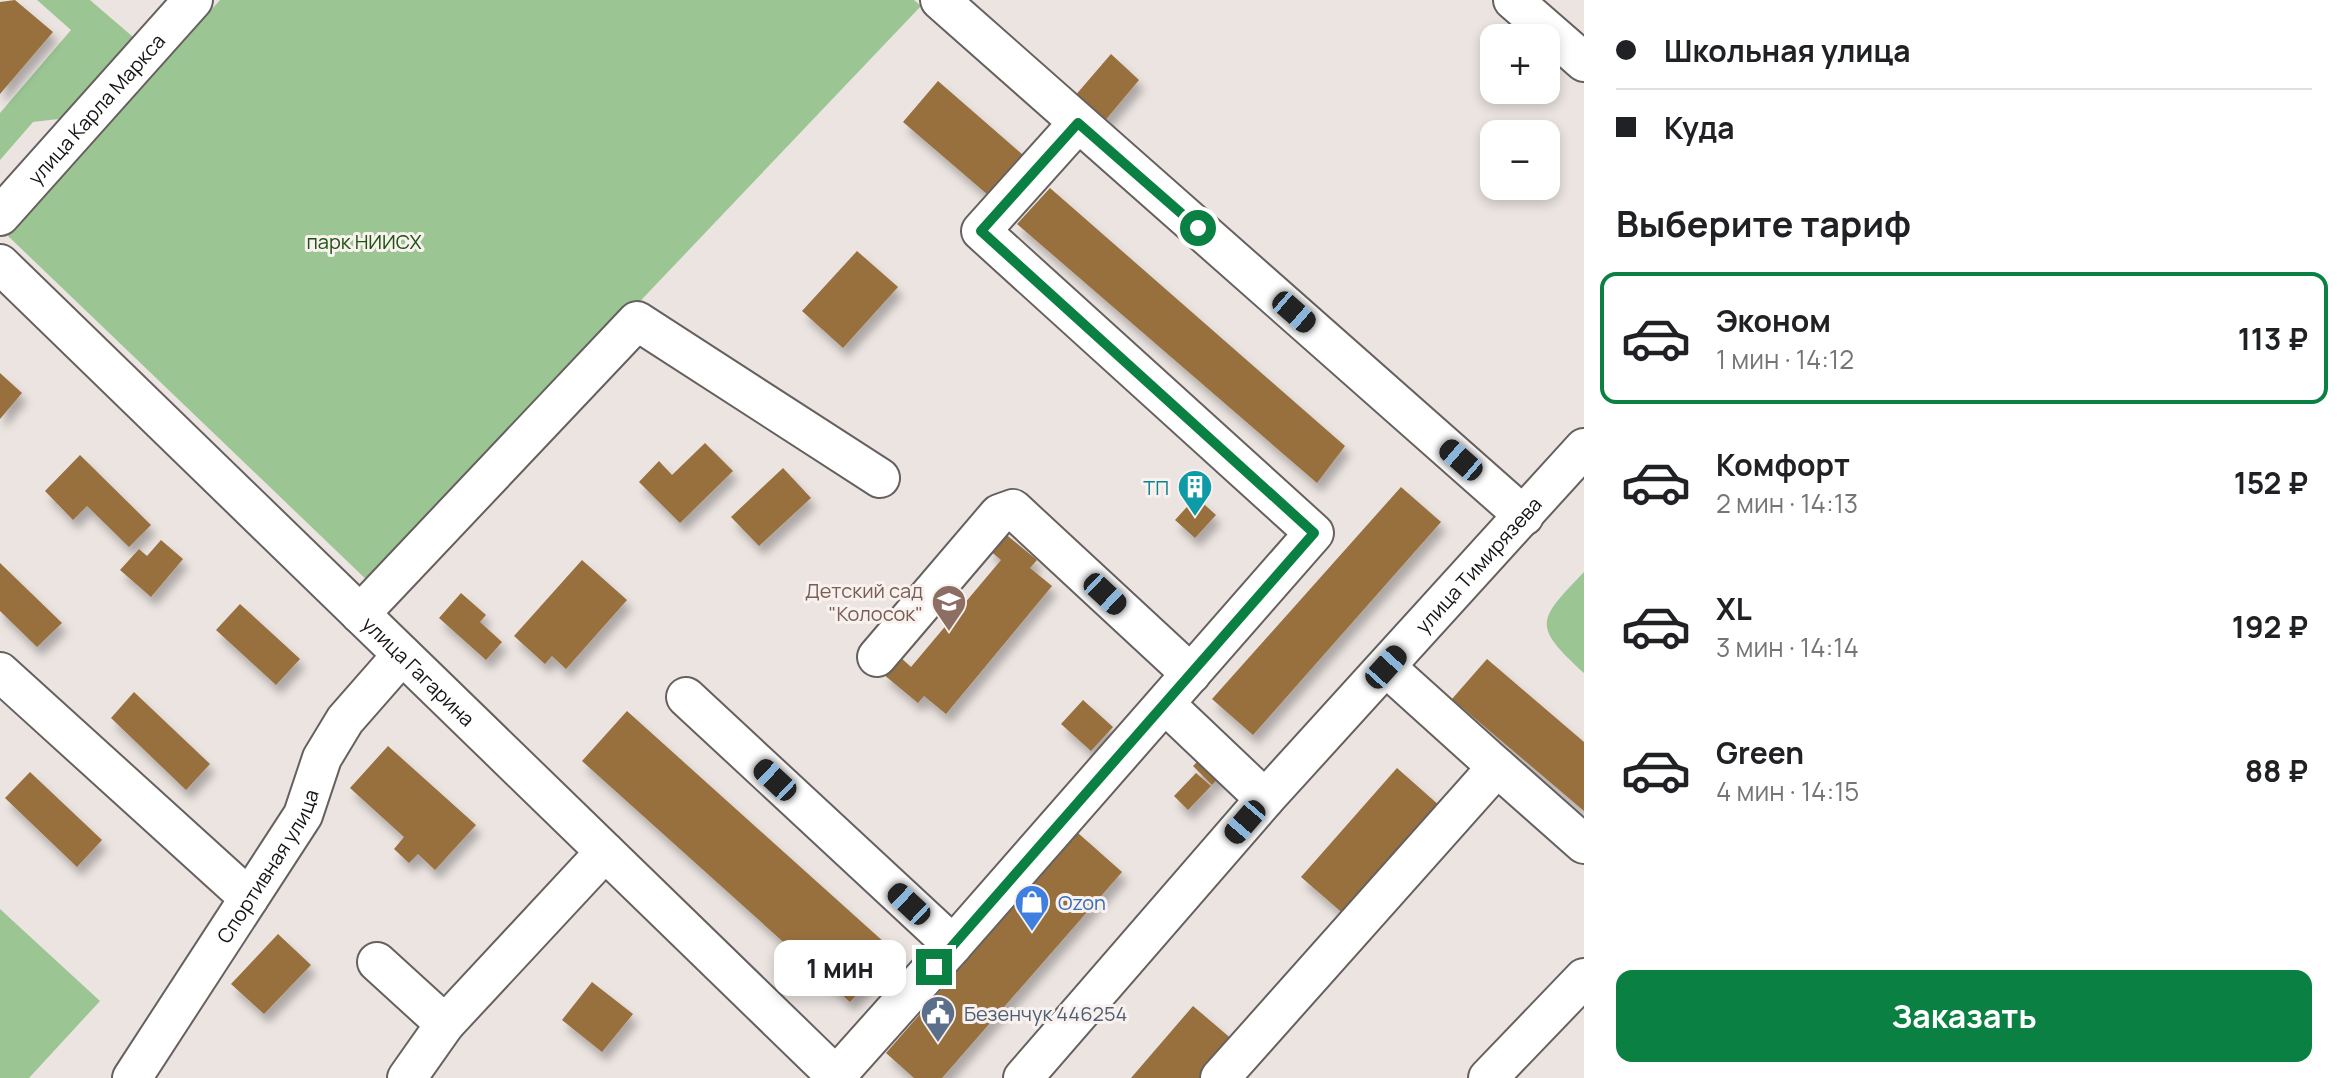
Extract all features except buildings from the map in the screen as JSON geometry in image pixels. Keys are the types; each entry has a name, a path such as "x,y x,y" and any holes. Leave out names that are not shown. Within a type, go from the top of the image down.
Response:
{"street":[{"name":"улица Карла Маркса","path":"0,216 193,0"},
{"path":"940,0 1524,516"},
{"path":"1513,0 1580,50"},
{"path":"837,1077 1314,533 981,231 1078,123"},
{"name":"улица Гагарина","path":"0,264 837,1077"},
{"path":"360,614 637,321 880,478"},
{"name":"улица Тимирязева","path":"1023,1078 1265,799 1584,448"},
{"path":"877,657 999,514 1013,509 1191,674"},
{"name":"Спортивная улица","path":"132,1078 303,815 322,758 345,720 402,655"},
{"path":"1386,667 1584,844"},
{"path":"0,672 249,898"},
{"path":"686,697 953,945"},
{"path":"1165,704 1265,799"},
{"path":"1220,1078 1497,767"},
{"path":"407,1078 445,1024 605,852"},
{"path":"377,962 445,1024"},
{"path":"1488,1078 1584,978"}],"green space":[{"path":"37,0 90,0 133,37 165,0 176,0 75,117 33,122 0,160 0,113 71,30"},
{"name":"парк НИИСХ","path":"220,0 914,0 921,6 371,584 8,236"},
{"path":"1584,572 1584,673 1555,644 1547,623 1557,602"},
{"path":"0,909 100,1001 29,1078 0,1078"}],"place":[{"name":"ТП","path":"1195,518"},
{"name":"Детский сад \"Колосок\"","path":"949,633"},
{"name":"Ozon","path":"1032,933"},
{"name":"Безенчук 446254","path":"938,1044"}],"route":[{"path":"934,967 1314,533 981,231 1078,123 1198,228"}]}
